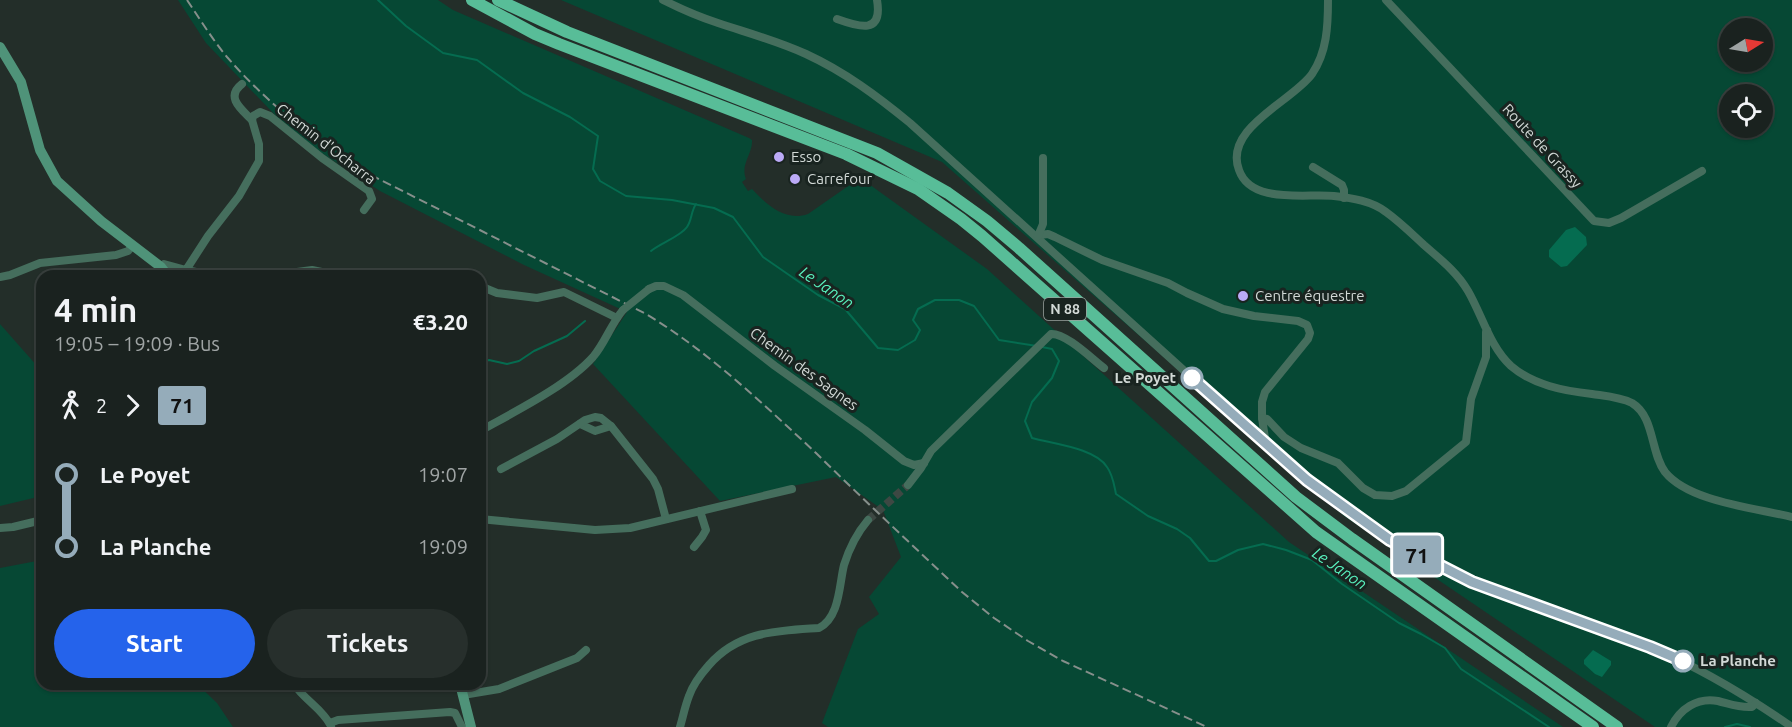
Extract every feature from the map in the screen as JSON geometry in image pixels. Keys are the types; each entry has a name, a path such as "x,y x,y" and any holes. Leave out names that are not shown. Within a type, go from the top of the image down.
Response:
{"highway":[{"name":"N 88","path":"472,0 543,37 846,153 918,189 982,236 1316,531 1593,727"},
{"name":"N 88","path":"498,0 567,32 877,153 948,193 980,215 1296,497 1617,727"}],"main road":[{"path":"0,47 21,82 40,150 57,181 71,196 163,270"},
{"path":"462,690 471,727"}],"street":[{"path":"663,0 693,14 805,53 842,72 872,92 1038,236 1263,442 1331,499 1390,540 1483,587 1683,661 1756,702 1791,726"},
{"path":"837,19 861,27 869,25 878,16 877,0"},
{"path":"1328,0 1327,36 1321,60 1302,86 1248,130 1242,140 1237,163 1247,183 1268,193 1283,196 1320,195 1344,198 1367,202 1385,211 1451,269 1468,290 1496,346 1512,366 1530,378 1560,389 1620,399 1637,407 1647,422 1657,455 1668,475 1686,489 1792,517"},
{"name":"Route de Grassy","path":"1386,0 1594,221 1609,223 1621,218 1702,171"},
{"name":"Chemin d'Ocharra","path":"185,270 239,195 259,161 259,144 252,120 236,103 234,97 236,88 242,84"},
{"name":"Chemin d'Ocharra","path":"252,120 253,116 260,112 270,116 322,159 369,191 372,199 364,210"},
{"path":"1038,236 1043,224 1043,158"},
{"path":"1313,167 1342,185 1344,198"},
{"path":"1038,236 1052,235 1102,260 1168,283 1223,309 1254,316 1298,321 1307,325 1310,333 1308,339 1264,392 1262,418 1265,438 1263,442"},
{"path":"0,277 40,263 116,255 128,251 132,246"},
{"path":"161,267 164,264 177,270"},
{"name":"Chemin des Sagnes","path":"486,428 545,394 585,364 594,356 623,310 649,289 664,286 683,295 904,461 914,465 924,463"},
{"path":"486,288 497,293 537,298 564,292 617,318"},
{"path":"1262,418 1267,419 1284,436 1301,448 1338,463 1369,492 1386,496 1400,494 1434,470 1466,442 1471,399 1486,357 1485,333 1488,330"},
{"path":"908,485 931,451 1051,334 1060,335 1104,368"},
{"path":"501,469 557,439 589,418 601,418 611,426 656,483 666,519"},
{"path":"580,424 595,431 611,426"},
{"path":"486,520 595,530 632,527 792,489"},
{"path":"694,547 706,530 700,511"},
{"path":"680,727 692,689 705,670 728,647 750,637 819,628 825,625 835,608 849,552 868,520"},
{"path":"0,528 36,521"},
{"path":"463,695 499,689 577,658 586,650"},
{"path":"297,690 314,704 330,725 338,720 450,712 455,713 462,727"},
{"path":"1671,727 1684,709 1700,701 1720,702 1740,708 1752,707 1756,702"}],"shaded area":[{"path":"178,0 438,0 453,10 749,138 752,140 752,145 745,169 746,179 742,182 748,191 752,189 770,206 784,214 800,216 808,214 854,182 866,182 987,269 1289,542 1563,727 828,727 822,723 858,629 879,614 869,597 901,557 883,510 836,477 720,501 593,364 627,312 524,265 380,191 317,150 275,115 206,43"},
{"path":"561,0 1792,0 1792,727 1655,727 1344,516 942,162"},
{"path":"1575,227 1586,237 1587,245 1567,266 1561,267 1549,257 1549,250 1566,230"},
{"path":"0,324 36,365 36,497 0,506"},
{"path":"36,561 36,690 203,690 217,703 233,727 0,727 0,568"},
{"path":"1593,650 1611,661 1611,665 1602,677 1584,664 1584,660"}],"waterway":[{"name":"Le Janon","path":"378,0 406,26 443,53 477,60 523,93 570,117 598,136 593,169 600,181 626,196 672,200 714,208 733,217 763,257 818,295 845,309 878,348 898,350 915,340 920,330 913,320 918,309 935,300 959,300 974,306 999,340 1037,346"},
{"path":"651,251 684,230 689,224 696,204"},
{"path":"486,360 507,364 519,361 534,351 567,336 585,321"},
{"name":"Le Janon","path":"1042,347 1052,349 1059,361 1052,378 1032,402 1025,421 1032,438 1093,455 1111,473 1116,494 1148,516 1177,529 1190,538 1209,561 1216,561 1238,550 1263,544 1312,560 1342,584 1399,623 1445,648 1461,669 1549,727"},
{"name":"Le Janon","path":"1725,727 1737,724 1750,727"}],"tunnel":[{"path":"868,520 908,485"}],"railway":[{"path":"187,0 216,43 242,74 292,120 328,147 365,172 646,314 669,329 713,361 755,397 962,592 994,618 1063,661 1207,727"}],"bus line":[{"name":"71","path":"1192,378 1307,480 1390,540 1472,582 1683,661"}],"place":[{"name":"Esso","path":"779,157"},
{"name":"Carrefour","path":"795,179"},
{"name":"Centre équestre","path":"1243,296"},
{"name":"Le Poyet","path":"1192,378"},
{"name":"La Planche","path":"1683,661"}]}
